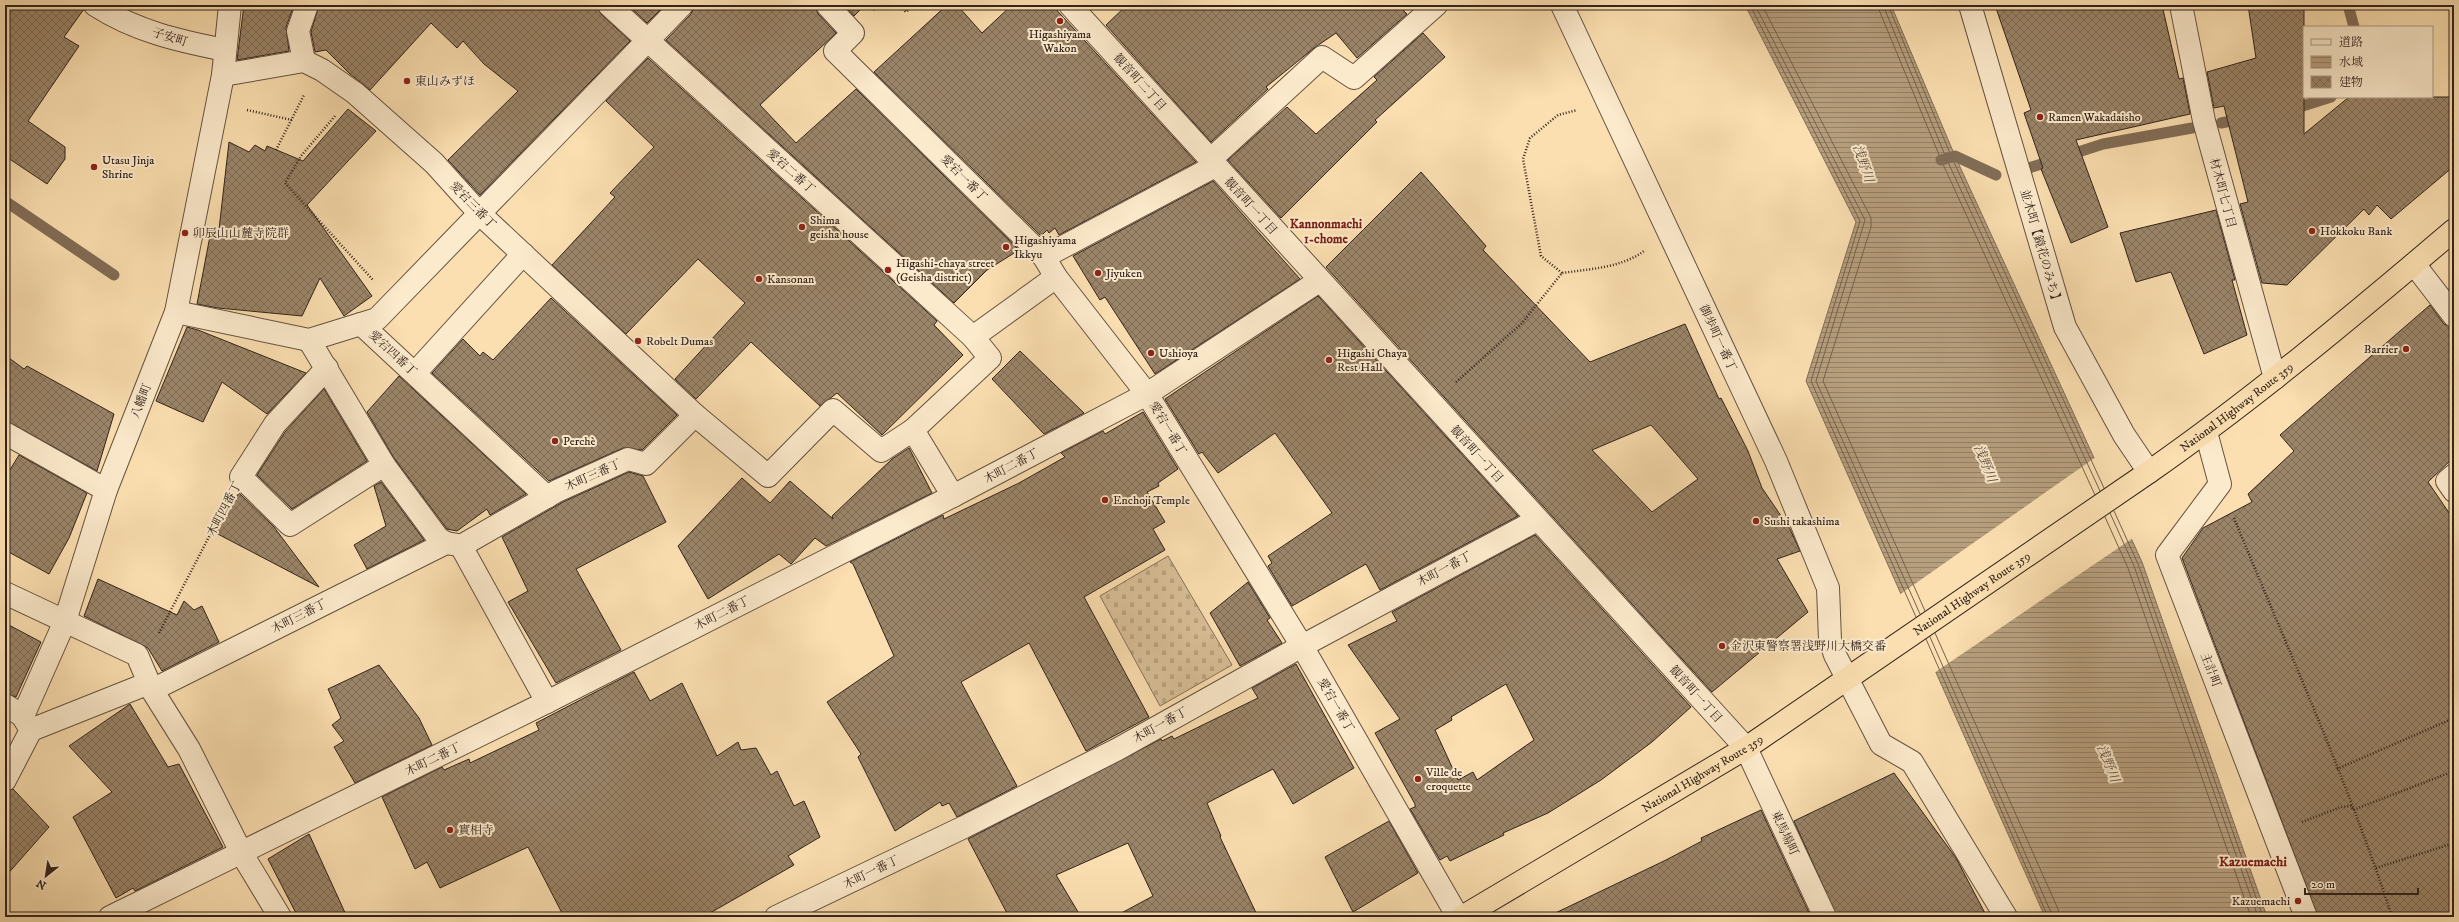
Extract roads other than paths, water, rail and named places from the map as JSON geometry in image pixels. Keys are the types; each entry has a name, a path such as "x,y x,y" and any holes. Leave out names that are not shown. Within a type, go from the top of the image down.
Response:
{"highway":[{"name":"National Highway Route 359","path":"1462,917 1746,748 2149,472 2206,432 2454,230"}],"street":[{"name":"子安町","path":"95,5 113,16 172,40 225,50"},
{"path":"230,5 223,75 311,64 298,31 307,5"},
{"name":"愛宕二番丁","path":"609,5 973,337 990,358 913,430"},
{"path":"361,324 377,318 648,42 682,5"},
{"name":"愛宕一番丁","path":"827,5 853,33 835,51 1044,257 1056,277 1147,394 1302,646 1458,917"},
{"name":"観音町二丁目","path":"1070,5 1213,163"},
{"path":"1044,257 1213,163 1322,57 1354,78 1436,5"},
{"name":"御歩町一番丁","path":"1562,5 1776,461 1828,588 1830,640 1848,677 1881,744 1912,762 2006,917"},
{"name":"並木町【鏡花のみち】","path":"1970,5 2065,327 2124,436 2149,472"},
{"name":"材木町七丁目","path":"2181,5 2204,121 2274,378"},
{"name":"愛宕三番丁","path":"311,64 355,93 434,163 480,214 695,415 768,476 833,410 881,451 913,430"},
{"name":"八幡町","path":"5,780 20,717 65,621 106,490 176,312 223,75"},
{"name":"観音町一丁目","path":"1213,163 1746,748"},
{"path":"415,373 523,254"},
{"path":"2414,264 2454,316"},
{"path":"973,337 1056,277"},
{"name":"木町二番丁","path":"110,917 242,854 547,702 953,496 1147,394 1319,281"},
{"name":"愛宕四番丁","path":"176,312 309,340 361,324 547,497"},
{"path":"309,340 328,368 384,465 438,538 453,544 547,702"},
{"name":"木町四番丁","path":"328,368 275,424 240,477 290,525 384,465"},
{"name":"木町三番丁","path":"20,717 148,679 453,544 547,497 628,459 646,464 695,415"},
{"path":"913,430 953,496"},
{"name":"主計町","path":"2206,432 2220,484 2167,555 2306,917"},
{"path":"5,433 106,490"},
{"path":"2454,475 2448,481 2454,491"},
{"name":"木町一番丁","path":"776,917 964,827 1118,749 1302,646 1537,520"},
{"path":"5,594 137,655 148,679 189,749 242,854 280,917"},
{"name":"東馬場町","path":"1746,748 1825,917"}],"water":[{"name":"浅野川","path":"1745,5 1891,5 1955,156 2142,562 2267,917 2045,917 1806,381 1856,222"}],"waterway":[{"path":"2348,5 2354,26"},
{"path":"2290,110 2328,98"},
{"path":"2221,123 2241,119"},
{"path":"2029,168 2103,144 2192,128"},
{"path":"1941,160 1955,156 1996,175"},
{"path":"5,201 114,275"}],"place":[{"name":"Higashiyama Wakon","path":"1060,21"},
{"name":"東山みずほ","path":"407,81"},
{"name":"Ramen Wakadaisho","path":"2040,117"},
{"name":"Utasu Jinja Shrine","path":"94,167"},
{"name":"Shima geisha house","path":"802,227"},
{"name":"Hokkoku Bank","path":"2312,231"},
{"name":"卯辰山山麓寺院群","path":"185,233"},
{"name":"Higashiyama Ikkyu","path":"1006,247"},
{"name":"Higashi-chaya street (Geisha district)","path":"888,270"},
{"name":"Jiyuken","path":"1098,273"},
{"name":"Kansonan","path":"759,279"},
{"name":"Robelt Dumas","path":"638,341"},
{"name":"Barrier","path":"2406,349"},
{"name":"Ushioya","path":"1151,353"},
{"name":"Higashi Chaya Rest Hall","path":"1329,360"},
{"name":"Perchè","path":"555,441"},
{"name":"Enchoji Temple","path":"1105,500"},
{"name":"Sushi takashima","path":"1756,521"},
{"name":"金沢東警察署浅野川大橋交番","path":"1722,646"},
{"name":"Ville de croquette","path":"1418,779"},
{"name":"實相寺","path":"450,830"},
{"name":"Kazuemachi","path":"2298,901"}],"district":[{"name":"Kannonmachi 1-chome","path":"1326,230"},
{"name":"Kazuemachi","path":"2253,861"}]}
